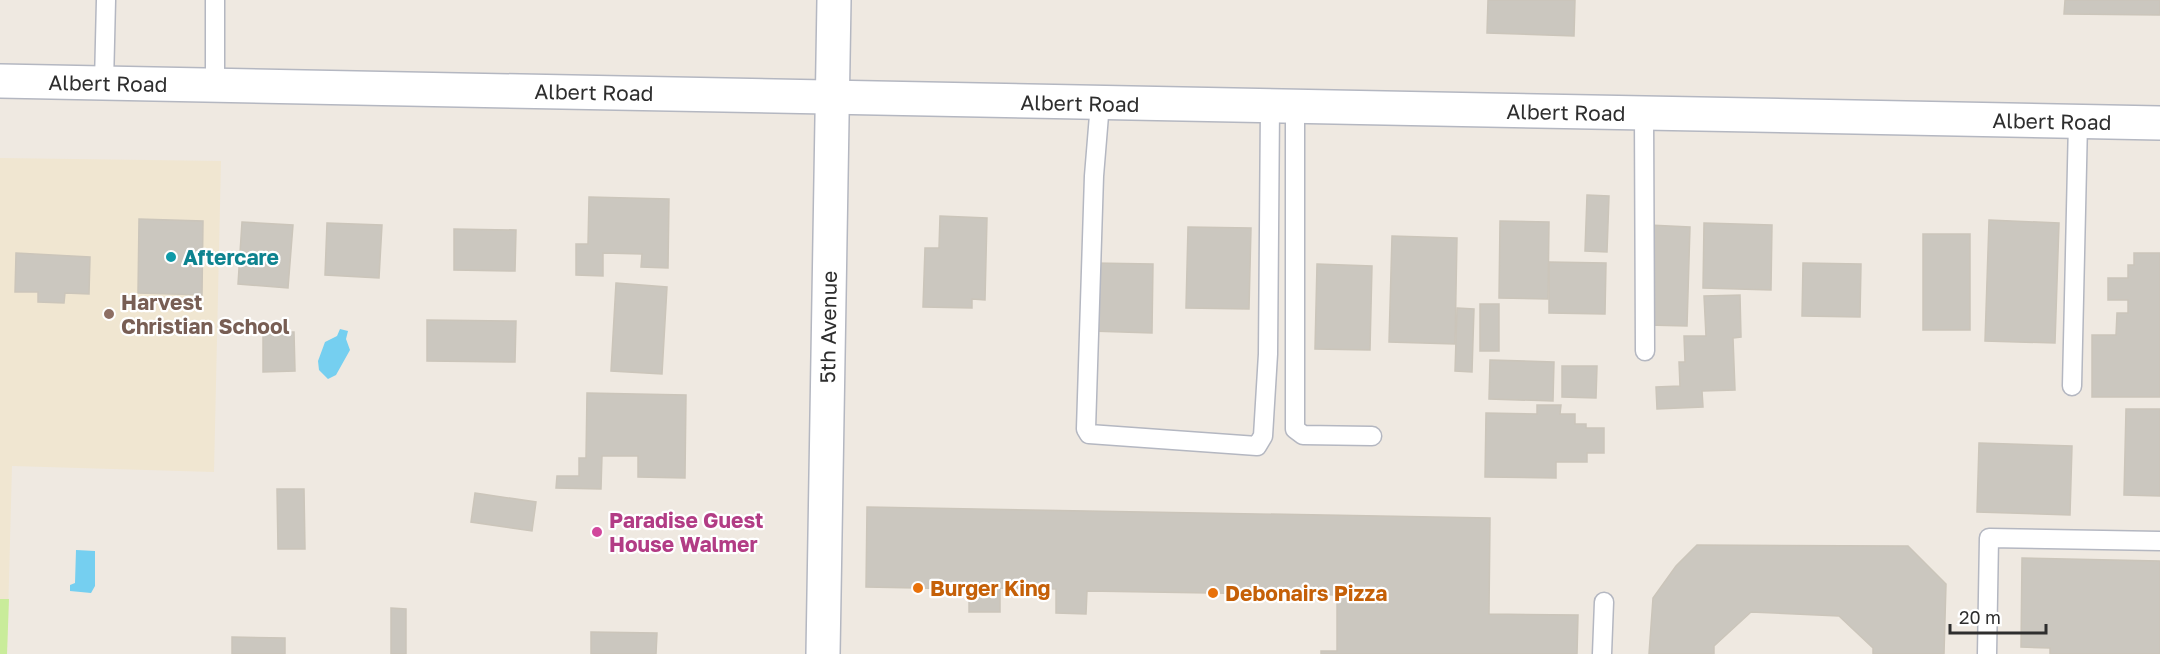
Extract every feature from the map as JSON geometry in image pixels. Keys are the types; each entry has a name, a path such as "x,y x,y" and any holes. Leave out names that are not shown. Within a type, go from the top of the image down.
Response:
{"street":[{"name":"5th Avenue","path":"823,654 834,0"},
{"name":"Albert Road","path":"0,81 2160,123"}],"lane":[{"path":"104,83 106,0"},
{"path":"214,84 215,0"},
{"path":"1100,104 1094,176 1086,429 1089,434 1257,446 1263,436 1283,106"},
{"path":"1283,106 1295,429 1303,435 1372,436"},
{"path":"1644,113 1645,351"},
{"path":"2072,386 2078,122"},
{"path":"1987,654 1989,538 2160,541"},
{"path":"1602,654 1604,602"}],"shaded area":[{"name":"Harvest Christian School","path":"0,158 221,161 214,472 12,466 7,654 0,654"}],"green space":[{"path":"0,599 9,599 7,654 0,654"}],"water":[{"path":"340,329 348,331 346,339 350,350 336,375 328,379 319,370 318,361 325,342 337,336"},
{"path":"76,550 95,551 95,586 91,593 70,591 70,585 75,583"}],"building":[{"path":"1488,0 1575,0 1574,36 1487,33"},
{"path":"2065,0 2160,0 2160,15 2064,14"},
{"path":"1587,195 1609,196 1607,252 1585,251"},
{"path":"589,197 669,199 668,268 641,267 642,254 603,253 603,276 576,275 576,244 588,244"},
{"path":"940,216 987,218 985,300 972,299 972,308 923,307 925,248 939,248"},
{"name":"Aftercare","path":"139,219 203,221 202,295 138,293"},
{"path":"1989,220 2059,223 2055,343 1985,341"},
{"path":"1500,221 1549,222 1548,299 1499,298"},
{"path":"242,222 293,225 288,288 238,284"},
{"path":"327,223 382,225 379,278 325,275"},
{"path":"1704,223 1772,225 1771,290 1703,288"},
{"path":"1649,225 1690,227 1687,326 1647,325"},
{"path":"1188,227 1251,228 1249,309 1186,308"},
{"path":"454,229 516,230 515,271 454,270"},
{"path":"1923,234 1970,234 1970,330 1923,330"},
{"path":"1392,236 1457,238 1455,344 1389,342"},
{"path":"16,253 90,257 89,294 65,293 64,303 38,302 38,292 15,292"},
{"path":"2134,253 2160,253 2160,397 2092,397 2092,335 2116,335 2117,313 2128,313 2128,300 2108,300 2108,278 2128,278 2128,265 2134,265"},
{"path":"1549,262 1606,263 1605,314 1549,313"},
{"path":"1093,263 1153,264 1152,333 1091,331"},
{"path":"1803,263 1861,264 1860,317 1802,316"},
{"path":"1317,264 1372,266 1370,350 1315,349"},
{"path":"616,283 667,287 662,374 611,371"},
{"path":"1740,295 1741,337 1733,338 1735,390 1702,391 1703,407 1657,409 1656,387 1680,386 1679,362 1685,362 1684,336 1706,336 1704,296"},
{"path":"1480,304 1499,304 1499,351 1480,351"},
{"path":"1457,308 1474,309 1472,372 1455,371"},
{"path":"427,320 516,321 515,362 427,361"},
{"path":"263,332 294,332 295,371 263,372"},
{"path":"1490,360 1554,362 1553,401 1489,399"},
{"path":"1562,366 1597,366 1596,398 1562,397"},
{"path":"587,393 686,395 685,478 638,477 638,456 602,456 601,489 556,488 557,476 579,476 579,458 586,458"},
{"path":"1537,405 1561,405 1560,414 1575,414 1575,424 1586,424 1586,428 1604,428 1604,453 1587,453 1587,462 1556,462 1556,478 1485,477 1486,413 1537,414"},
{"path":"2126,409 2160,409 2160,496 2124,495"},
{"path":"1979,443 2072,446 2070,515 1977,512"},
{"path":"277,489 304,489 305,549 278,549"},
{"path":"475,493 536,502 532,531 471,522"},
{"path":"867,507 1490,518 1489,614 1578,615 1577,654 1321,654 1321,651 1337,651 1337,595 1087,591 1086,614 1056,613 1056,589 1000,588 1000,612 969,612 969,589 866,587"},
{"path":"1697,545 1908,546 1946,584 1944,654 1873,654 1873,648 1839,616 1751,612 1714,646 1714,654 1649,654 1653,598 1676,566"},
{"path":"2022,558 2160,561 2160,654 2050,654 2050,648 2021,647"},
{"path":"391,608 406,609 406,654 391,654"},
{"path":"591,632 657,633 656,654 591,654"},
{"path":"232,637 285,638 285,654 232,654"}],"place":[{"name":"Aftercare","path":"171,257"},
{"name":"Harvest Christian School","path":"109,314"},
{"name":"Paradise Guest House Walmer","path":"597,532"},
{"name":"Burger King","path":"918,588"},
{"name":"Debonairs Pizza","path":"1213,593"}]}
